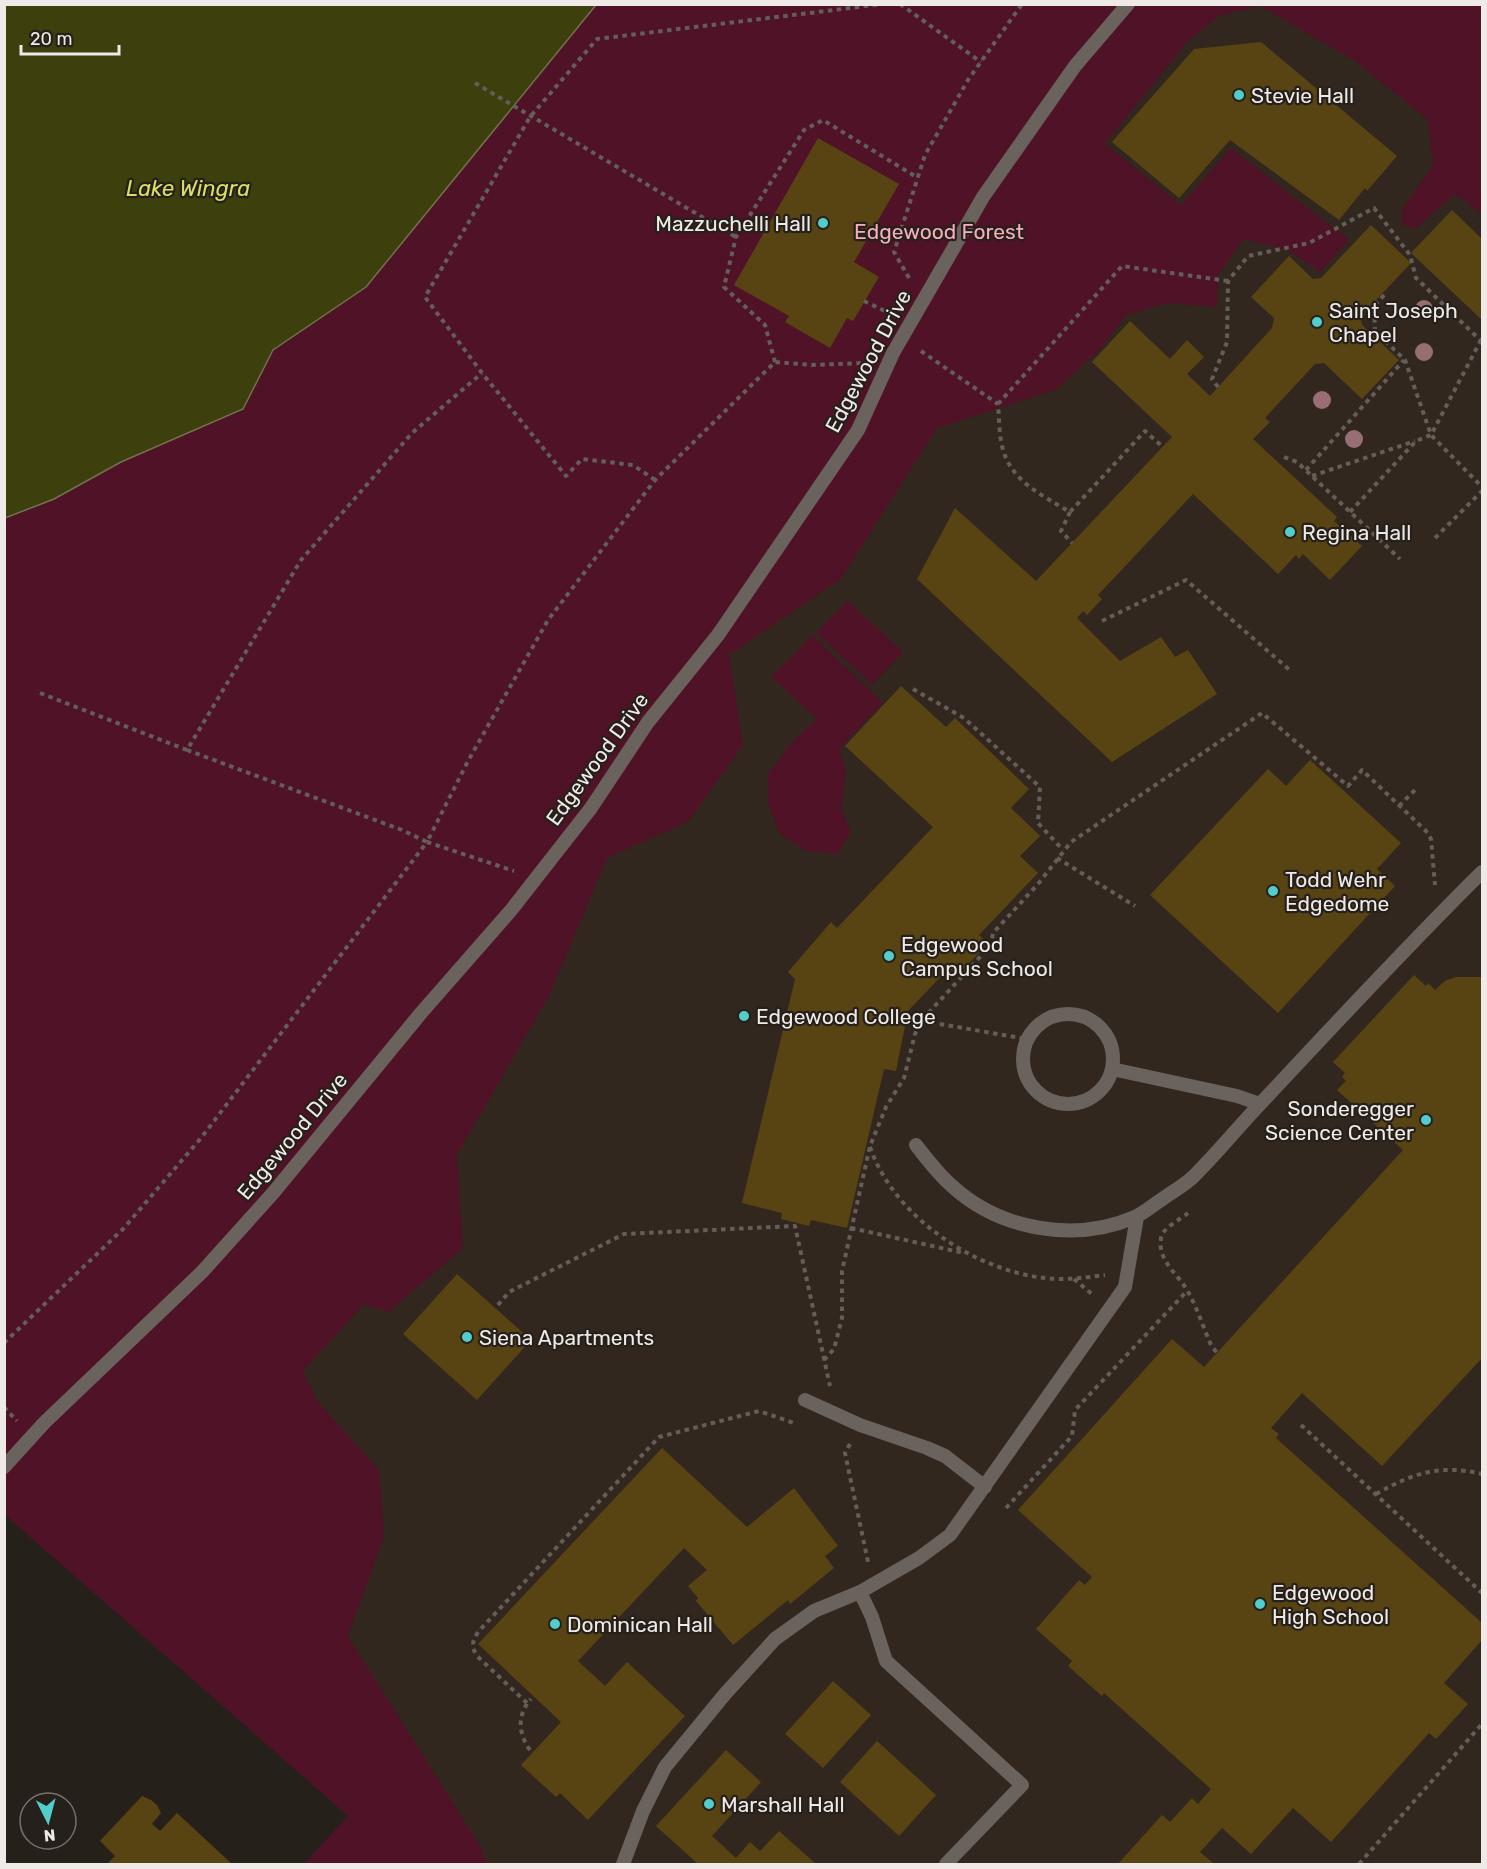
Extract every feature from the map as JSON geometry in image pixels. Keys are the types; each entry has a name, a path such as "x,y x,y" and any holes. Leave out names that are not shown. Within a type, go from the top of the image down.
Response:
{"lane":[{"name":"Edgewood Drive","path":"4,1467 44,1423 202,1272 273,1193 421,1013 512,909 534,877 591,808 648,722 718,635 858,429 902,338 983,197 1075,66 1128,4"},
{"path":"916,1145 934,1168 967,1198 998,1216 1025,1225 1053,1230 1082,1230 1110,1226 1137,1217 1193,1177 1448,905 1482,872"},
{"path":"1068,1014 1090,1019 1101,1028 1109,1040 1113,1054 1112,1069 1107,1083 1096,1094 1082,1102 1067,1104 1052,1102 1038,1094 1028,1082 1023,1067 1022,1053 1027,1039 1035,1027 1047,1018 1068,1014"},
{"path":"1112,1069 1238,1096 1260,1104"},
{"path":"623,1864 643,1811 665,1767 724,1694 775,1639 814,1611 860,1592 919,1558 950,1536 1125,1287 1137,1217"},
{"path":"805,1400 860,1425 945,1456 985,1487"},
{"path":"860,1592 872,1617 886,1661 1022,1785 946,1864"}],"path":[{"path":"655,480 633,465 582,459 566,476 482,373 425,297 530,117 597,39 884,4"},
{"path":"900,4 981,62"},
{"path":"923,302 894,252 924,155 981,62 1022,4"},
{"path":"475,83 736,237"},
{"path":"775,362 765,325 724,287 736,237 804,130 823,120 918,178"},
{"path":"1218,387 1212,379 1227,342 1228,281 1248,256 1309,243 1374,208 1410,255 1416,278 1482,341 1431,435 1312,476"},
{"path":"1070,512 1027,486 1011,467 1002,446 998,404 1122,266 1228,281"},
{"path":"1384,295 1374,306 1375,331 1405,360 1431,435 1482,489 1436,538"},
{"path":"902,338 998,404"},
{"path":"1306,470 1405,360"},
{"path":"4,1342 123,1229 201,1138 371,912 427,842 468,761 548,620 655,480 775,362 812,365 889,363"},
{"path":"186,750 301,560 412,433 482,373"},
{"path":"1072,543 1061,531 1070,512 1145,431 1163,447"},
{"path":"1350,512 1416,441"},
{"path":"1284,457 1297,462 1400,559"},
{"path":"1102,621 1185,580 1292,672"},
{"path":"913,689 964,718 1040,787 1038,823 1063,850"},
{"path":"40,693 402,830 427,842 534,877"},
{"path":"824,1360 834,1349 842,1318 842,1271 870,1146 886,1107 904,1078 915,1034 921,1021 991,945 993,933 1038,884 1071,842 1262,713 1348,786 1362,770 1426,831 1431,839 1436,893 1448,905"},
{"path":"1399,806 1417,788"},
{"path":"1057,858 1135,906"},
{"path":"921,1021 1027,1039"},
{"path":"1192,1210 1161,1236 1163,1259 1188,1291 1211,1345 1217,1353"},
{"path":"498,1305 509,1292 624,1234 795,1226 830,1386"},
{"path":"851,1228 969,1254"},
{"path":"1006,1508 1072,1436 1075,1410 1188,1291"},
{"path":"527,1703 477,1656 472,1642 478,1632 659,1437 759,1411 794,1423 814,1380 840,1391"},
{"path":"860,1425 845,1453 869,1565 879,1581"},
{"path":"1301,1425 1482,1593"},
{"path":"1376,1494 1421,1472 1445,1468 1482,1474"},
{"path":"530,1750 524,1741 520,1723 523,1711 531,1699"},
{"path":"1359,1864 1482,1724"}],"shaded area":[{"name":"Edgewood College","path":"596,5 1482,5 1482,1864 304,1864 348,1816 191,1677 5,518 54,499 243,409 273,350 366,287"}],"green space":[{"name":"Edgewood Forest","path":"596,5 1482,5 1482,214 1455,194 1415,229 1403,225 1401,211 1433,165 1428,120 1355,61 1260,6 1219,16 1188,41 1105,144 1181,205 1231,148 1349,240 1320,272 1288,250 1244,239 1218,275 1217,307 1168,303 1126,315 1099,351 1055,390 937,428 841,579 729,655 743,745 689,821 607,858 549,996 457,1155 463,1248 389,1312 364,1304 303,1371 317,1401 379,1470 384,1536 348,1636 480,1846 487,1864 304,1864 348,1816 5,1515 5,518 54,499 121,462 243,409 273,350 366,287"},
{"path":"847,600 903,652 872,685 816,633"},
{"path":"812,635 883,703 839,749 846,770 841,808 851,832 837,854 806,851 780,834 768,805 768,774 792,742 817,719 771,677"}],"water":[{"name":"Lake Wingra","path":"5,4 596,5 366,287 273,350 243,409 121,462 54,499 5,518"}],"building":[{"name":"Stevie Hall","path":"1261,42 1397,156 1367,191 1365,188 1339,220 1230,140 1179,198 1112,142 1194,49"},
{"name":"Mazzuchelli Hall","path":"818,138 899,184 854,262 879,277 853,321 847,318 830,348 785,322 789,316 734,285"},
{"path":"1452,210 1482,239 1482,320 1411,253"},
{"name":"Regina Hall","path":"1371,225 1411,263 1361,316 1362,325 1399,360 1362,399 1324,363 1315,364 1265,418 1270,422 1253,439 1337,517 1334,521 1362,546 1330,580 1303,554 1299,559 1296,555 1278,574 1193,494 1098,595 1102,599 1087,615 1083,611 1077,618 1120,661 1161,637 1175,657 1188,650 1217,694 1112,762 917,579 955,508 1036,581 1172,437 1092,362 1130,321 1170,359 1187,340 1204,357 1187,374 1210,396 1272,328 1274,318 1251,297 1289,256 1313,279 1321,278"},
{"name":"Edgewood Campus School","path":"901,686 946,727 955,718 1029,789 1011,808 1040,836 1020,856 1038,873 979,935 988,943 957,976 949,968 908,1011 896,1071 884,1069 847,1228 811,1220 809,1226 781,1219 782,1213 742,1203 795,979 788,972 831,922 837,928 933,827 845,746"},
{"name":"Todd Wehr Edgedome","path":"1310,760 1401,843 1377,869 1395,886 1278,1013 1150,895 1268,769 1286,786"},
{"name":"Edgewood High School","path":"1414,975 1426,986 1428,983 1435,990 1445,981 1456,977 1482,977 1482,1358 1382,1466 1302,1393 1271,1428 1279,1434 1276,1438 1482,1623 1482,1640 1444,1683 1468,1704 1436,1739 1429,1733 1331,1842 1293,1808 1251,1854 1222,1828 1200,1852 1213,1863 1211,1864 1118,1864 1162,1815 1170,1822 1192,1798 1198,1804 1211,1789 1104,1693 1102,1696 1068,1666 1072,1661 1036,1629 1079,1580 1085,1585 1092,1577 1018,1510 1172,1339 1204,1367 1403,1150 1337,1090 1346,1081 1342,1077 1345,1073 1333,1062"},
{"name":"Siena Apartments","path":"457,1274 531,1340 477,1400 403,1334"},
{"name":"Dominican Hall","path":"662,1448 747,1527 794,1488 838,1546 825,1556 834,1568 790,1604 788,1600 733,1645 696,1601 698,1598 688,1586 707,1570 684,1548 578,1661 605,1686 627,1662 685,1716 588,1820 560,1793 556,1797 521,1765 561,1722 478,1644"},
{"path":"833,1681 871,1715 823,1768 785,1734"},
{"path":"877,1741 936,1795 899,1836 840,1782"},
{"name":"Marshall Hall","path":"726,1750 761,1782 712,1836 736,1858 750,1842 760,1851 779,1831 816,1864 698,1864 656,1826"},
{"path":"142,1796 157,1805 161,1813 152,1824 160,1831 177,1813 232,1864 109,1864 115,1856 100,1841"}],"place":[{"name":"Stevie Hall","path":"1239,95"},
{"name":"Mazzuchelli Hall","path":"823,223"},
{"name":"Saint Joseph Chapel","path":"1317,322"},
{"name":"Regina Hall","path":"1290,532"},
{"name":"Todd Wehr Edgedome","path":"1273,891"},
{"name":"Edgewood Campus School","path":"889,956"},
{"name":"Edgewood College","path":"744,1016"},
{"name":"Sonderegger Science Center","path":"1426,1120"},
{"name":"Siena Apartments","path":"467,1337"},
{"name":"Edgewood High School","path":"1260,1604"},
{"name":"Dominican Hall","path":"555,1624"},
{"name":"Marshall Hall","path":"709,1804"}]}
